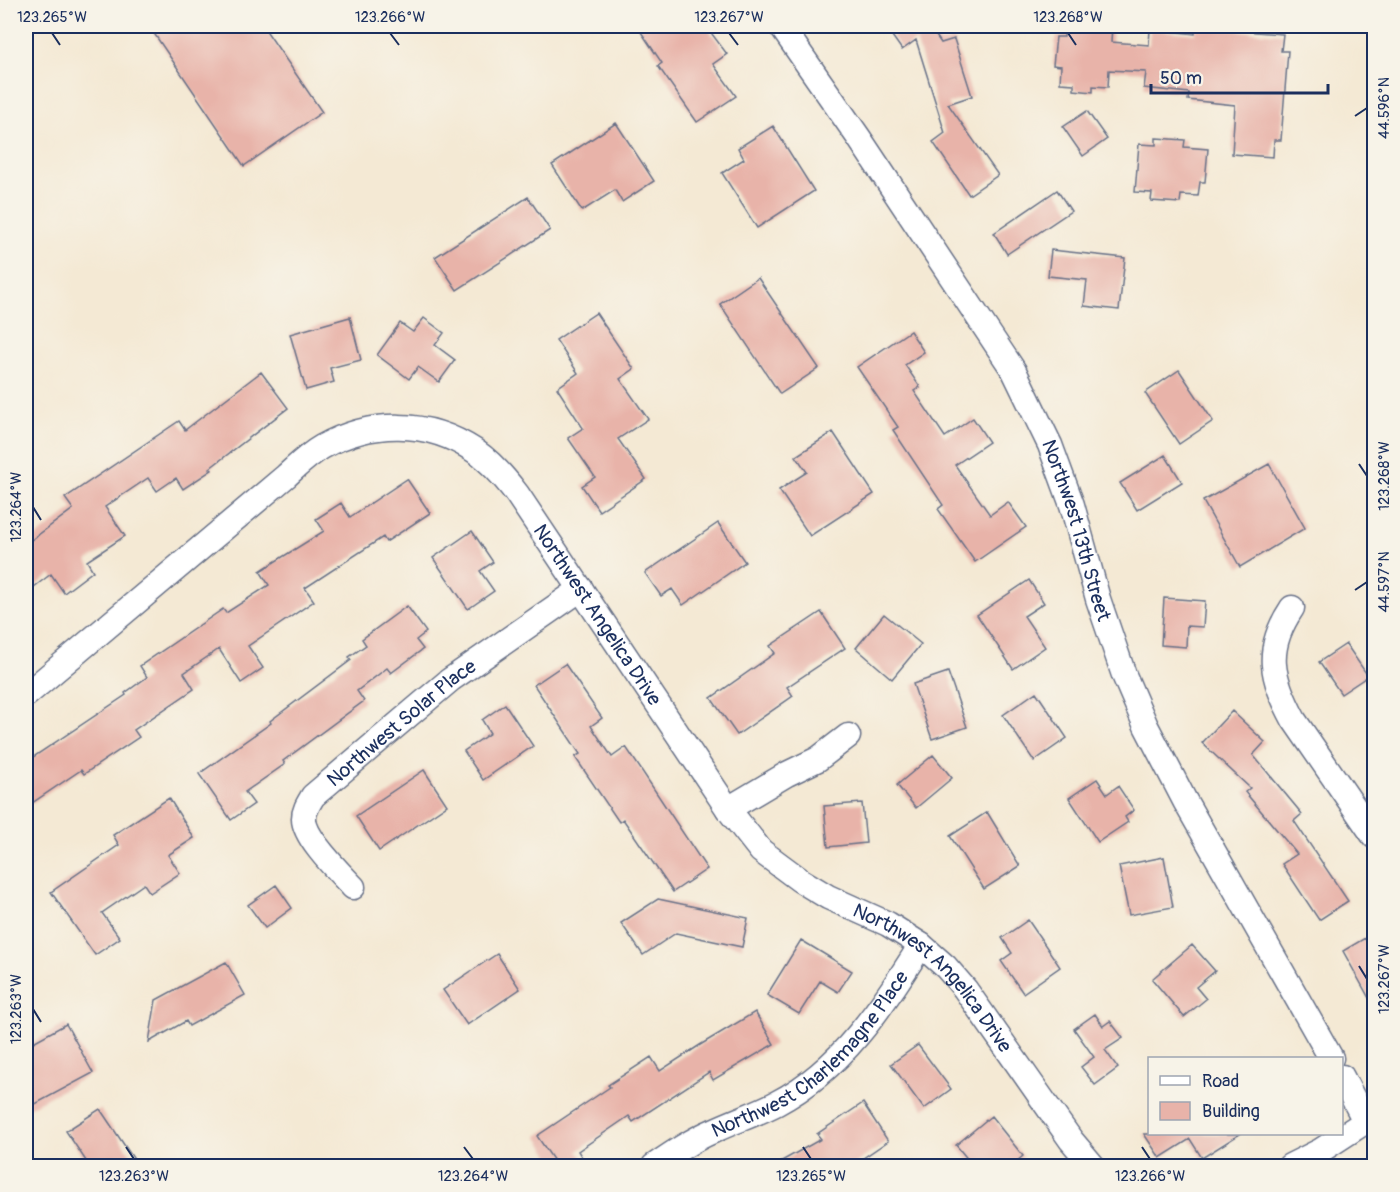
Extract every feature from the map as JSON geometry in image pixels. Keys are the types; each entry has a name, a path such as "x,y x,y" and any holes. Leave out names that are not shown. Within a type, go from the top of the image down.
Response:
{"street":[{"name":"Northwest 13th Street","path":"781,26 860,138 1014,371 1050,445 1068,495 1098,599 1124,675 1146,726 1185,801 1330,1057"},
{"name":"Northwest Angelica Drive","path":"26,695 321,447 352,433 384,427 416,428 437,432 456,440 476,452 502,475 517,494 728,809 761,850 800,880 828,897 888,924 921,945 946,967 965,989 1071,1140 1093,1167"},
{"name":"Northwest Solar Place","path":"353,887 318,848 304,825 307,806 313,796 450,680 581,589"},
{"path":"1292,608 1276,639 1274,656 1275,673 1283,700 1294,720 1374,836"},
{"path":"728,809 787,774 818,759 848,736"},
{"name":"Northwest Charlemagne Place","path":"654,1167 680,1148 711,1131 776,1104 799,1090 829,1066 852,1043 887,999 921,945"},
{"path":"1290,1167 1370,1119 1343,1080"}],"building":[{"path":"149,26 263,26 322,112 244,166"},
{"path":"637,26 706,26 727,54 713,64 736,96 697,122 658,66 662,63"},
{"path":"885,26 938,26 932,30 941,43 954,39 972,96 948,104 998,175 969,195 933,142 945,133 916,40 902,50"},
{"path":"1065,26 1112,26 1111,42 1149,45 1150,29 1195,34 1196,26 1217,26 1216,29 1283,34 1281,51 1288,51 1281,140 1274,140 1273,157 1232,154 1235,105 1188,100 1189,93 1144,88 1146,72 1109,70 1108,87 1093,86 1093,92 1074,90 1074,84 1060,83 1061,66 1053,65 1056,37 1064,37"},
{"path":"1087,111 1107,139 1083,156 1063,127"},
{"path":"616,123 654,181 622,202 615,190 582,211 552,165"},
{"path":"773,126 814,191 757,228 722,173 744,159 738,148"},
{"path":"1156,138 1185,140 1184,147 1208,149 1205,182 1200,182 1198,196 1181,195 1180,203 1151,201 1152,193 1135,192 1139,144 1156,145"},
{"path":"1057,190 1071,211 1007,254 994,233"},
{"path":"528,197 550,230 457,290 435,257"},
{"path":"1051,250 1125,258 1119,310 1084,306 1087,280 1048,276"},
{"path":"758,278 819,368 780,394 720,304"},
{"path":"596,313 634,369 620,379 648,419 618,439 646,479 599,511 582,486 595,477 568,438 583,428 557,388 578,373 556,340"},
{"path":"350,317 361,360 330,368 334,382 306,390 290,334"},
{"path":"424,318 444,333 435,345 455,360 439,382 418,367 409,379 377,355 400,323 413,332"},
{"path":"910,331 924,352 905,365 920,387 914,391 945,437 973,418 989,442 955,465 990,515 1008,502 1026,527 975,562 938,509 943,505 893,430 898,427 857,367"},
{"path":"1179,370 1213,421 1179,444 1145,393"},
{"path":"261,372 288,408 210,468 212,470 183,489 176,478 157,491 148,478 105,507 125,536 87,561 93,571 64,593 51,574 26,593 26,544 73,509 65,498 179,421 185,430"},
{"path":"833,432 874,494 810,536 779,490 807,472 796,456"},
{"path":"1165,455 1182,482 1137,510 1120,483"},
{"path":"1269,464 1305,528 1240,567 1203,501"},
{"path":"407,479 430,513 386,542 383,537 305,588 314,601 248,646 263,668 241,683 219,649 184,673 194,689 134,730 139,737 84,774 81,770 26,807 26,762 126,695 125,693 147,677 140,666 223,609 226,613 269,585 260,571 324,531 316,519 341,503 350,517"},
{"path":"718,523 745,562 683,605 672,589 661,596 645,573"},
{"path":"472,531 493,562 480,571 494,591 468,609 433,558"},
{"path":"1029,580 1044,603 1024,616 1045,647 1013,669 977,615"},
{"path":"1164,598 1205,601 1203,627 1187,626 1186,647 1161,645"},
{"path":"407,606 426,632 416,640 423,649 391,673 387,668 357,691 364,701 283,761 285,764 245,792 254,804 231,820 199,774 271,723 270,721 351,660 349,657 366,645 362,639"},
{"path":"821,612 845,648 787,687 793,696 737,735 711,698 775,653 770,646"},
{"path":"884,614 921,644 892,679 856,648"},
{"path":"1346,644 1368,676 1341,694 1319,662"},
{"path":"565,664 602,718 591,726 612,757 626,747 707,869 673,892 623,819 619,822 575,757 580,754 534,685"},
{"path":"948,672 967,727 932,739 913,684"},
{"path":"1036,692 1067,738 1034,761 1003,715"},
{"path":"505,704 533,746 483,780 464,751 490,733 482,720"},
{"path":"1232,711 1265,742 1253,755 1302,814 1294,821 1348,901 1319,920 1282,864 1297,854 1245,792 1250,788 1202,743"},
{"path":"933,755 952,778 916,808 897,785"},
{"path":"424,770 447,805 379,851 356,816"},
{"path":"1097,779 1107,794 1118,786 1134,810 1125,817 1128,822 1098,842 1069,798"},
{"path":"169,798 194,838 168,855 180,873 150,893 144,884 102,913 120,938 95,955 51,892 119,845 113,835"},
{"path":"862,803 866,843 828,847 824,806"},
{"path":"987,812 1020,866 984,889 950,836"},
{"path":"1164,857 1173,907 1129,915 1119,866"},
{"path":"276,885 292,908 265,928 248,905"},
{"path":"658,899 748,918 742,947 676,933 643,955 621,923"},
{"path":"1028,920 1060,967 1023,993 1001,961 1012,953 1002,938"},
{"path":"1365,938 1374,955 1374,1007 1343,951"},
{"path":"801,940 852,971 838,992 820,981 799,1014 767,995"},
{"path":"1192,945 1215,971 1196,987 1206,999 1184,1017 1152,979"},
{"path":"497,954 520,989 467,1025 443,990"},
{"path":"226,962 245,995 189,1026 186,1021 149,1042 156,1000"},
{"path":"755,1012 774,1044 713,1080 709,1072 633,1122 629,1116 578,1151 588,1167 558,1167 537,1136 651,1057 660,1071"},
{"path":"1095,1014 1103,1026 1110,1021 1123,1038 1105,1050 1118,1068 1095,1085 1081,1067 1094,1057 1074,1029"},
{"path":"66,1024 93,1073 26,1109 26,1046"},
{"path":"918,1045 951,1089 924,1109 891,1064"},
{"path":"863,1103 888,1141 850,1167 771,1167 821,1139 817,1134"},
{"path":"100,1109 139,1167 90,1167 66,1131"},
{"path":"991,1116 1023,1156 1010,1167 974,1167 956,1145"},
{"path":"1144,1134 1238,1135 1202,1158 1190,1139 1160,1158"}]}
